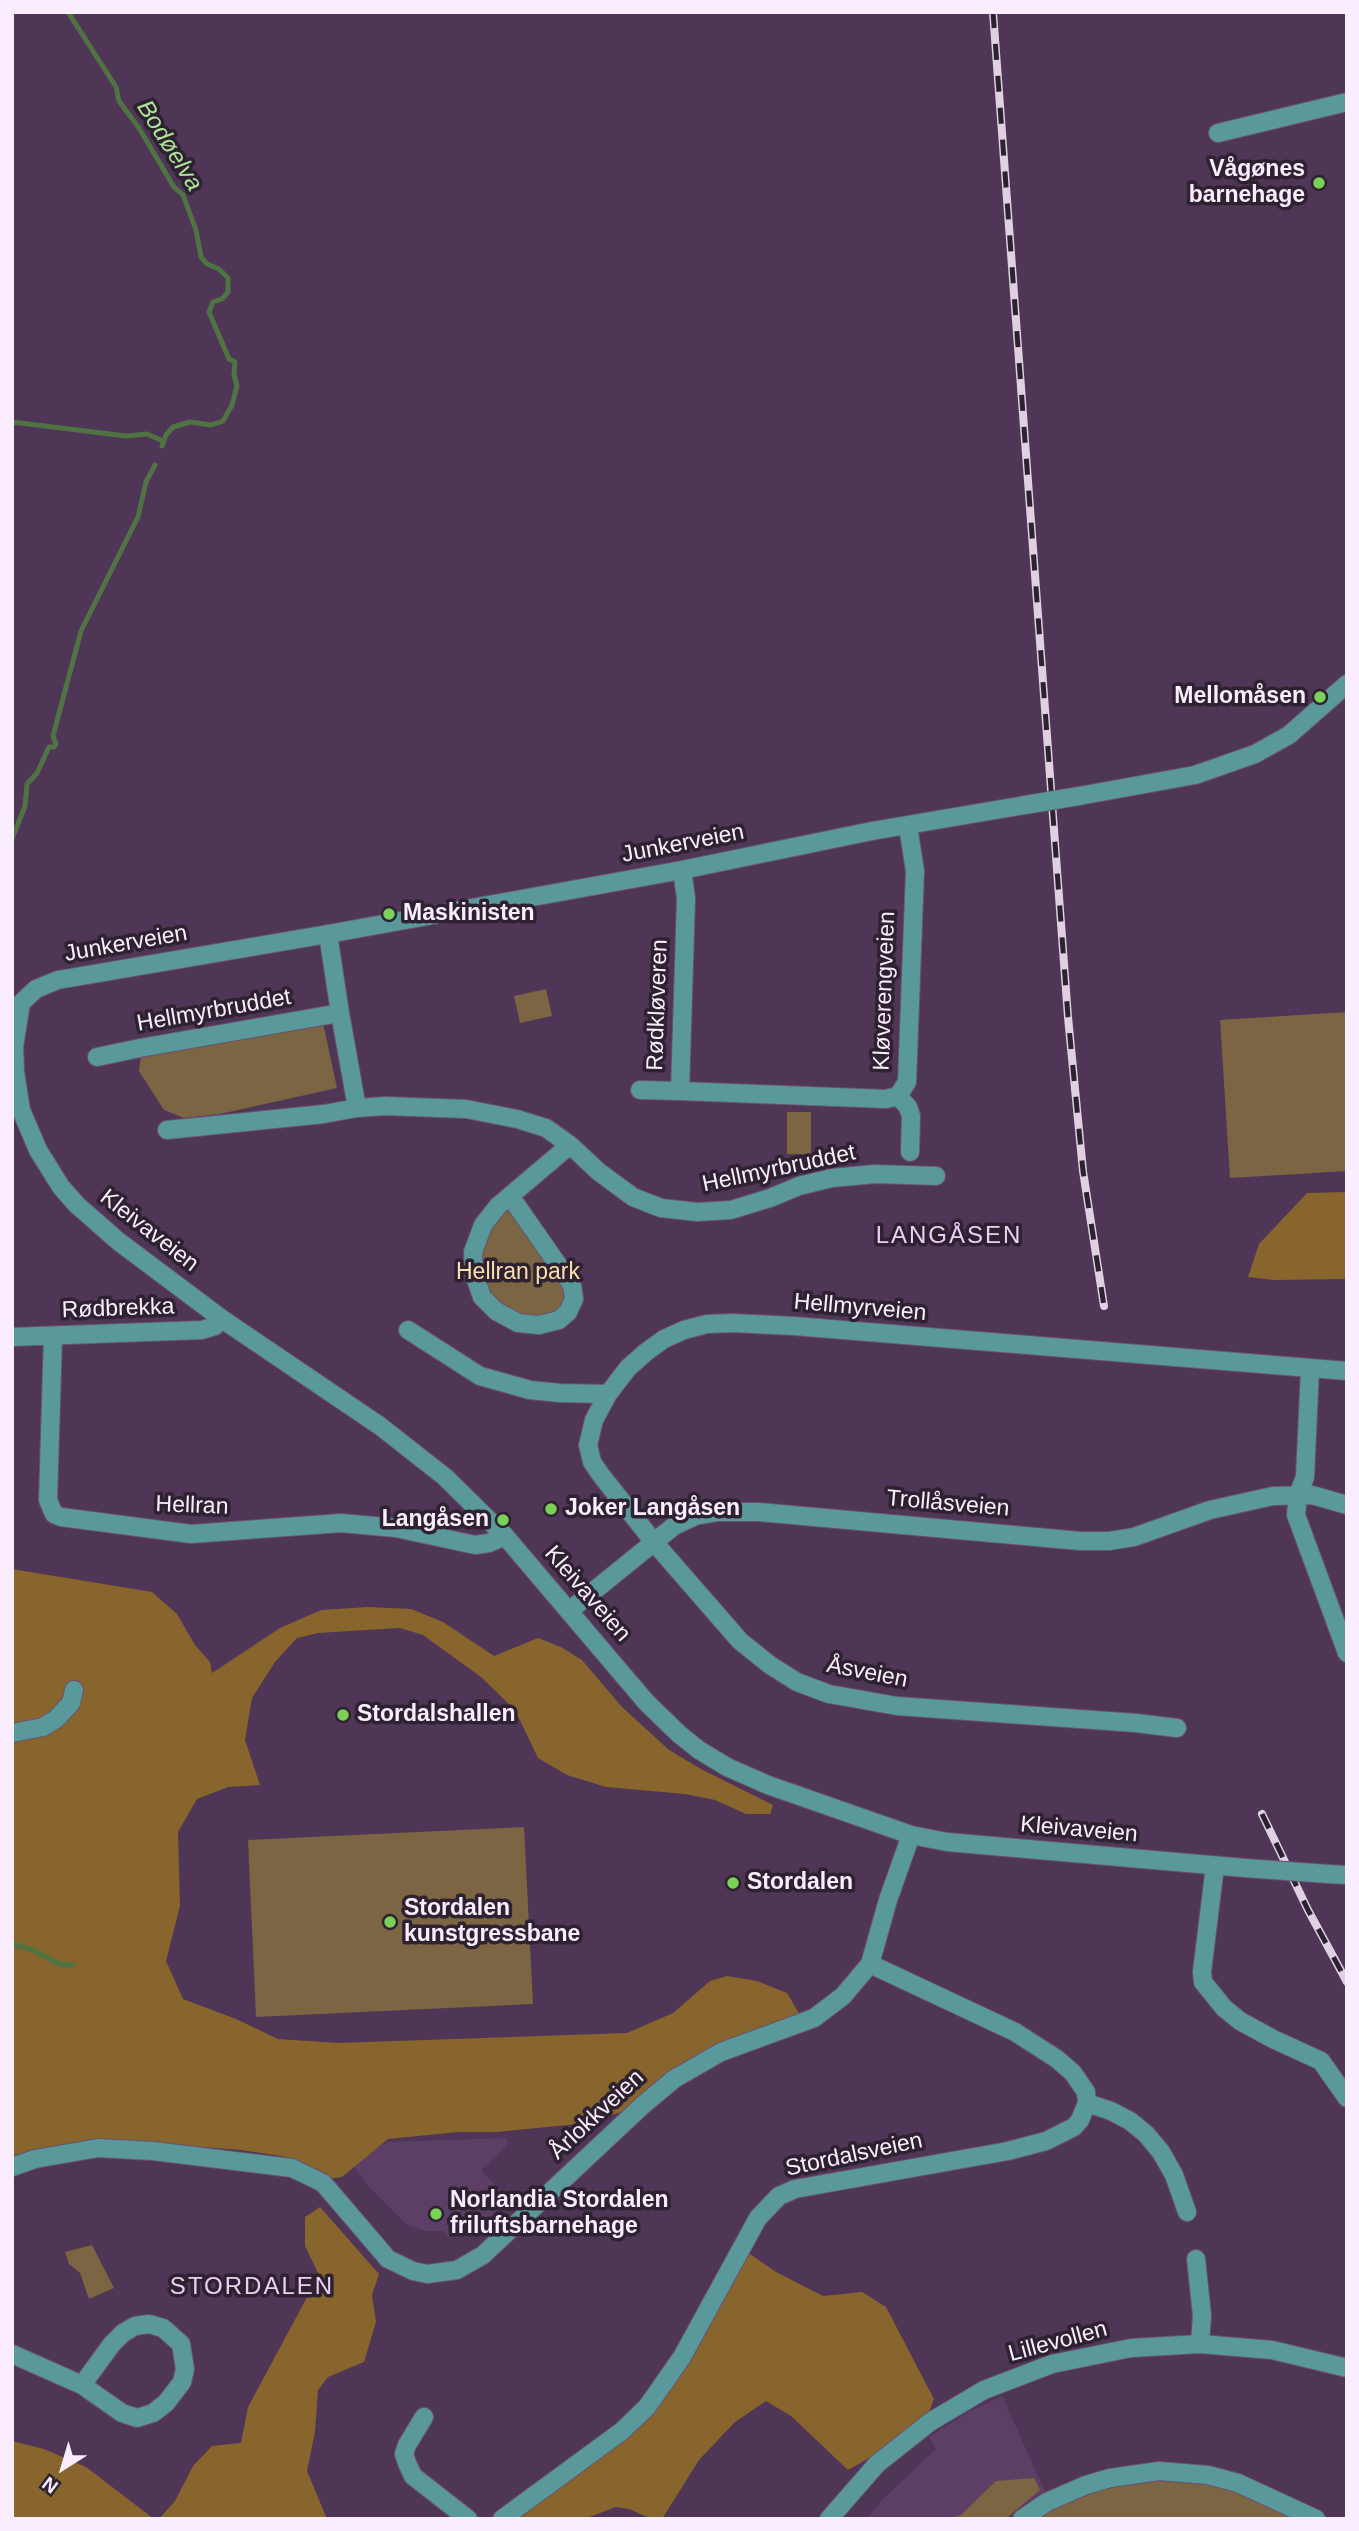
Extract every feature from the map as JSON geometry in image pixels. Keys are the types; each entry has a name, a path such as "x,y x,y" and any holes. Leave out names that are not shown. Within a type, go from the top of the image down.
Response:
{"street":[{"path":"1218,133 1347,103"},
{"name":"Junkerveien","path":"17,1000 58,981 1195,775 1255,754 1289,735 1347,684"},
{"name":"Kløverengveien","path":"908,826 915,871 906,1082 898,1096 908,1107 911,1116 910,1152"},
{"name":"Rødkløveren","path":"682,870 686,898 680,1091 886,1100 898,1096"},
{"path":"328,934 357,1108"},
{"name":"Kleivaveien","path":"17,1000 14,1047 17,1092 28,1130 50,1170 77,1205 95,1222 222,1319 380,1426 445,1477 505,1536 646,1702 699,1751 768,1785 911,1835 947,1842 1347,1875"},
{"name":"Hellmyrbruddet","path":"97,1057 340,1013"},
{"path":"640,1090 680,1091"},
{"name":"Hellmyrbruddet","path":"167,1130 385,1106 467,1109 546,1128 570,1145 598,1172 633,1197 661,1208 697,1212 730,1210 799,1186 832,1178 875,1174 936,1176"},
{"path":"510,1196 572,1285 574,1299 568,1312 559,1320 539,1325 518,1323 496,1311 482,1297 474,1274 473,1251 483,1225 498,1206 570,1145"},
{"name":"Rødbrekka","path":"12,1337 202,1331 215,1326 222,1319"},
{"name":"Hellmyrveien","path":"608,1394 628,1368 664,1339 684,1330 732,1323 1347,1371"},
{"path":"408,1331 480,1376 502,1384 560,1393 608,1394"},
{"name":"Hellran","path":"53,1336 48,1500 54,1514 191,1534 341,1523 387,1527 475,1545 489,1543 505,1536"},
{"path":"1310,1369 1306,1477 1298,1495 1296,1515 1347,1653"},
{"name":"Åsveien","path":"608,1394 594,1420 588,1444 589,1454 614,1493 740,1641 797,1682 829,1694 897,1706 1177,1728"},
{"name":"Trollåsveien","path":"569,1611 674,1526 695,1516 718,1512 746,1512 1080,1541 1109,1541 1134,1537 1210,1510 1273,1496 1312,1495 1347,1505"},
{"path":"12,1733 43,1727 56,1719 71,1703 74,1690"},
{"name":"Årlokkveien","path":"12,2167 69,2151 99,2148 153,2151 292,2168 323,2183 388,2259 413,2271 427,2274 457,2270 483,2255 674,2079 721,2052 814,2018 843,1996 870,1964 888,1900 911,1835"},
{"path":"1215,1866 1203,1957 1203,1982 1224,2008 1240,2021 1321,2061 1347,2098"},
{"path":"870,1964 1038,2045 1073,2073 1086,2092 1087,2103 1111,2110 1146,2134 1161,2152 1174,2175 1187,2212"},
{"name":"Stordalsveien","path":"502,2519 622,2431 647,2407 682,2357 758,2218 779,2196 795,2189 1008,2151 1046,2141 1074,2127 1087,2103"},
{"path":"1196,2259 1202,2315 1200,2344"},
{"path":"12,2354 82,2385 121,2413 137,2418 153,2413 174,2395 182,2382 185,2369 181,2344 163,2328 149,2324 135,2326 112,2344 82,2385"},
{"name":"Lillevollen","path":"829,2519 877,2464 930,2422 984,2390 1052,2364 1131,2348 1200,2344 1272,2350 1347,2368"},
{"path":"424,2417 404,2454 412,2476 468,2519"},
{"path":"1022,2519 1047,2502 1086,2485 1111,2478 1159,2471 1208,2475 1238,2483 1316,2519"}],"shaded area":[{"path":"1347,1192 1347,1279 1274,1280 1248,1277 1259,1244 1307,1193"},
{"path":"12,1569 152,1592 177,1614 195,1645 210,1662 212,1673 280,1628 321,1610 368,1607 411,1609 443,1622 494,1656 538,1638 561,1647 582,1660 622,1707 669,1750 773,1805 770,1814 746,1814 715,1800 685,1794 606,1787 567,1775 538,1758 515,1710 481,1677 423,1635 400,1628 318,1633 297,1638 275,1662 252,1698 245,1740 260,1785 228,1787 197,1799 178,1832 180,1906 166,1961 183,1999 236,2019 278,2039 338,2043 627,2033 673,2013 710,1981 727,1976 757,1981 787,1993 800,2015 695,2056 658,2081 622,2112 578,2124 388,2139 342,2177 329,2179 305,2164 281,2156 241,2150 99,2139 49,2147 12,2158"},
{"path":"507,2138 507,2146 481,2170 508,2200 471,2237 448,2236 443,2231 426,2231 407,2225 367,2185 338,2144 382,2145 387,2142"},
{"path":"320,2207 379,2274 372,2295 376,2322 364,2362 328,2377 318,2390 315,2432 307,2471 327,2519 159,2519 175,2501 193,2466 212,2446 241,2443 248,2407 319,2275 305,2246 305,2217"},
{"path":"750,2254 776,2272 823,2296 862,2292 886,2307 934,2399 929,2412 871,2457 848,2470 791,2416 766,2401 735,2422 699,2460 662,2519 652,2519 629,2509 616,2507 584,2519 517,2519 625,2435 744,2255"},
{"path":"1002,2396 1045,2491 1028,2505 1025,2502 1006,2519 866,2519 883,2499 936,2449 929,2437 968,2412"},
{"path":"12,2441 44,2449 86,2467 154,2519 12,2519"}],"green space":[{"path":"546,989 552,1016 520,1023 514,996"},
{"path":"1347,1012 1347,1171 1230,1178 1220,1020"},
{"path":"323,1023 337,1088 220,1114 184,1118 164,1110 139,1071 141,1054"},
{"path":"787,1112 811,1112 811,1154 787,1154"},
{"name":"Hellran park","path":"506,1209 513,1212 568,1293 564,1304 554,1315 539,1320 519,1316 496,1301 487,1290 480,1271 484,1237"},
{"name":"Stordalen kunstgressbane","path":"524,1827 533,2004 256,2017 248,1840"},
{"path":"92,2245 114,2288 89,2299 80,2273 69,2264 65,2252"},
{"path":"1034,2478 1040,2490 1006,2519 948,2519 961,2515 996,2481"},
{"path":"1197,2478 1250,2492 1303,2519 1032,2519 1083,2492 1141,2480"}],"waterway":[{"name":"Bodøelva","path":"68,12 116,87 119,101 139,128 174,187 183,195 196,230 201,257 228,278 228,292 222,299 213,302 209,312 229,359 235,362 237,386 232,405 223,421 211,425 190,422 173,427 162,446"},
{"path":"12,422 126,436 147,434 163,441"},
{"name":"Bodøelva","path":"12,839 25,806 27,784 37,773 49,747 56,744 53,736 81,631 138,517 146,482 155,465"},
{"path":"12,1944 33,1950 59,1964 73,1965"}],"railway":[{"path":"993,12 1068,1017 1083,1171 1104,1306"},
{"path":"1262,1814 1308,1910 1347,1982"}],"place":[{"name":"Vågønes barnehage","path":"1319,183"},
{"name":"Mellomåsen","path":"1320,697"},
{"name":"Maskinisten","path":"389,914"},
{"name":"Joker Langåsen","path":"551,1509"},
{"name":"Langåsen","path":"503,1520"},
{"name":"Stordalshallen","path":"343,1715"},
{"name":"Stordalen","path":"733,1883"},
{"name":"Stordalen kunstgressbane","path":"390,1922"},
{"name":"Norlandia Stordalen friluftsbarnehage","path":"436,2214"}],"district":[{"name":"LANGÅSEN","path":"949,1236"},
{"name":"STORDALEN","path":"252,2287"}]}
